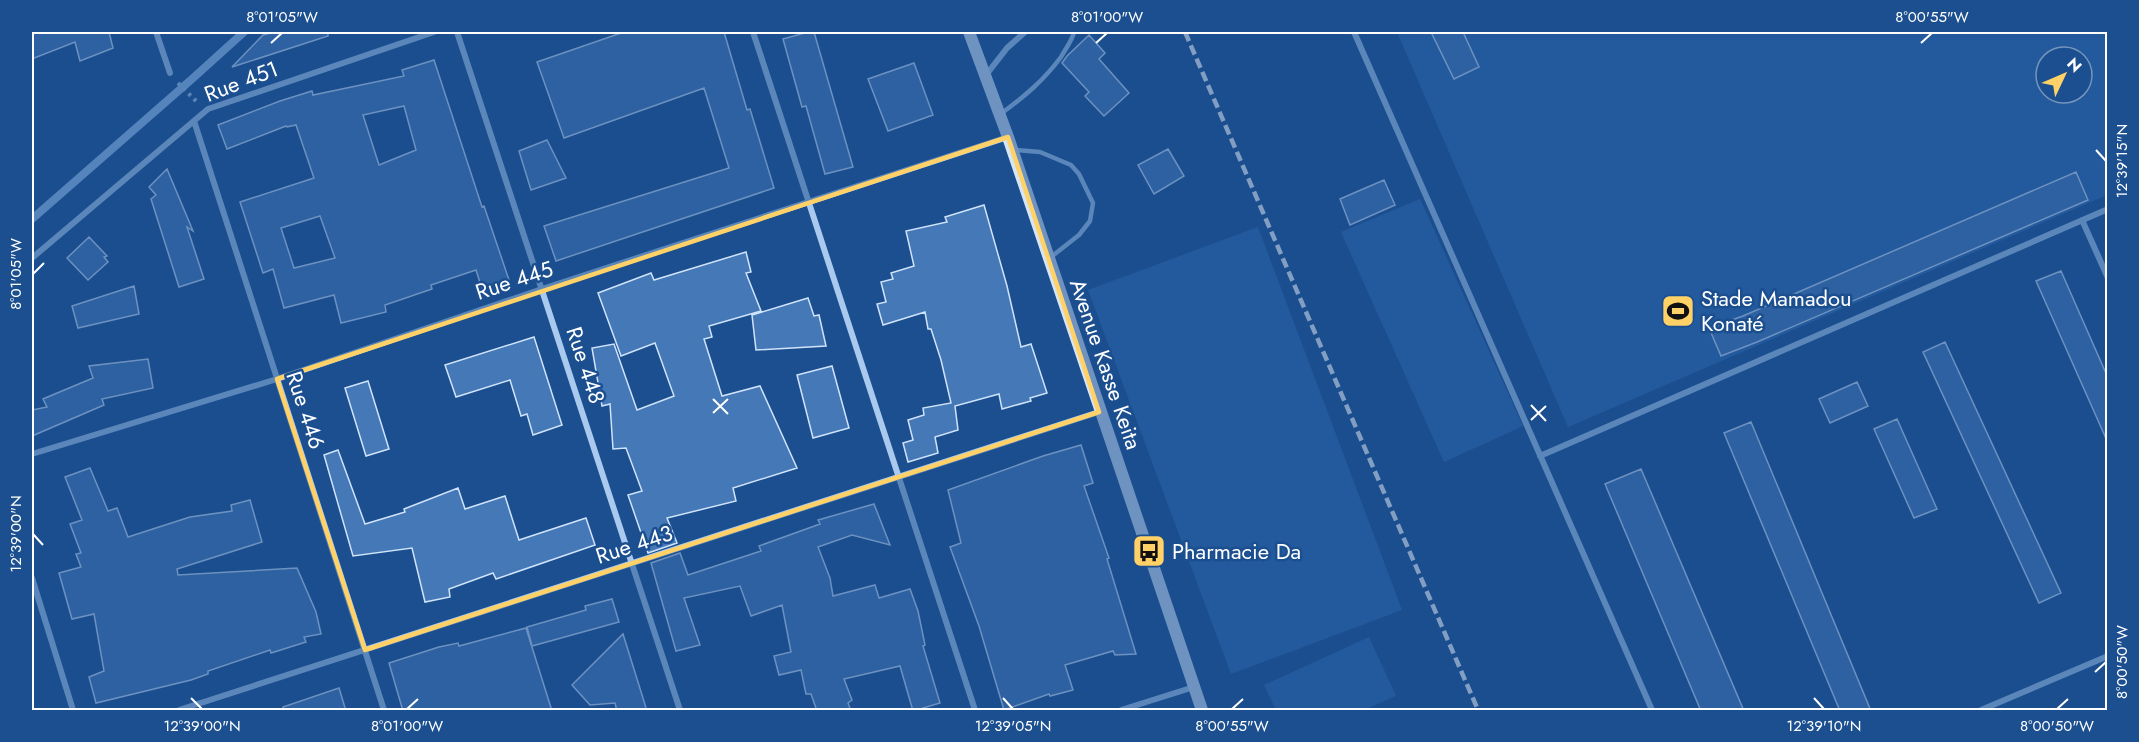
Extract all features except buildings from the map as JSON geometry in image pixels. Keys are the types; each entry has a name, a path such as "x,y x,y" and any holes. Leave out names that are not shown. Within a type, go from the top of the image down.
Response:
{"main road":[{"name":"Avenue Kasse Keita","path":"969,32 1008,137 1202,711"}],"street":[{"path":"156,32 170,74"},
{"name":"Rue 451","path":"32,258 208,109 435,32"},
{"name":"Rue 448","path":"457,32 680,711"},
{"path":"753,32 975,711"},
{"path":"986,76 1007,48 1025,32"},
{"path":"1354,32 1652,711"},
{"name":"Rue 446","path":"194,120 384,711"},
{"name":"Rue 445","path":"32,454 277,379 542,289 1008,137"},
{"path":"1540,456 2108,209"},
{"path":"2082,220 2108,278"},
{"name":"Rue 443","path":"179,711 1100,412"},
{"path":"32,578 73,711"},
{"path":"1981,711 2108,656"},
{"path":"1121,711 1194,687"}],"lane":[{"path":"1000,115 1035,88 1051,71 1073,39 1074,32"},
{"path":"1012,150 1040,152 1071,165 1079,174 1093,203 1090,221 1079,235 1048,259"}],"highlighted area":[{"path":"1008,137 1099,412 365,650 277,379"}],"shaded area":[{"name":"Stade Mamadou Konaté","path":"1397,32 2107,32 2107,195 1568,427"},
{"path":"1420,199 1523,426 1444,462 1341,232"},
{"path":"1258,227 1402,610 1231,674 1088,290"},
{"path":"1369,637 1396,696 1364,710 1276,710 1264,685"}],"waterway":[{"path":"32,219 244,32"}],"railway":[{"path":"1185,32 1478,710"}],"place":[{"name":"Stade Mamadou Konaté","path":"1678,311"},
{"name":"Pharmacie Da","path":"1149,551"}]}
